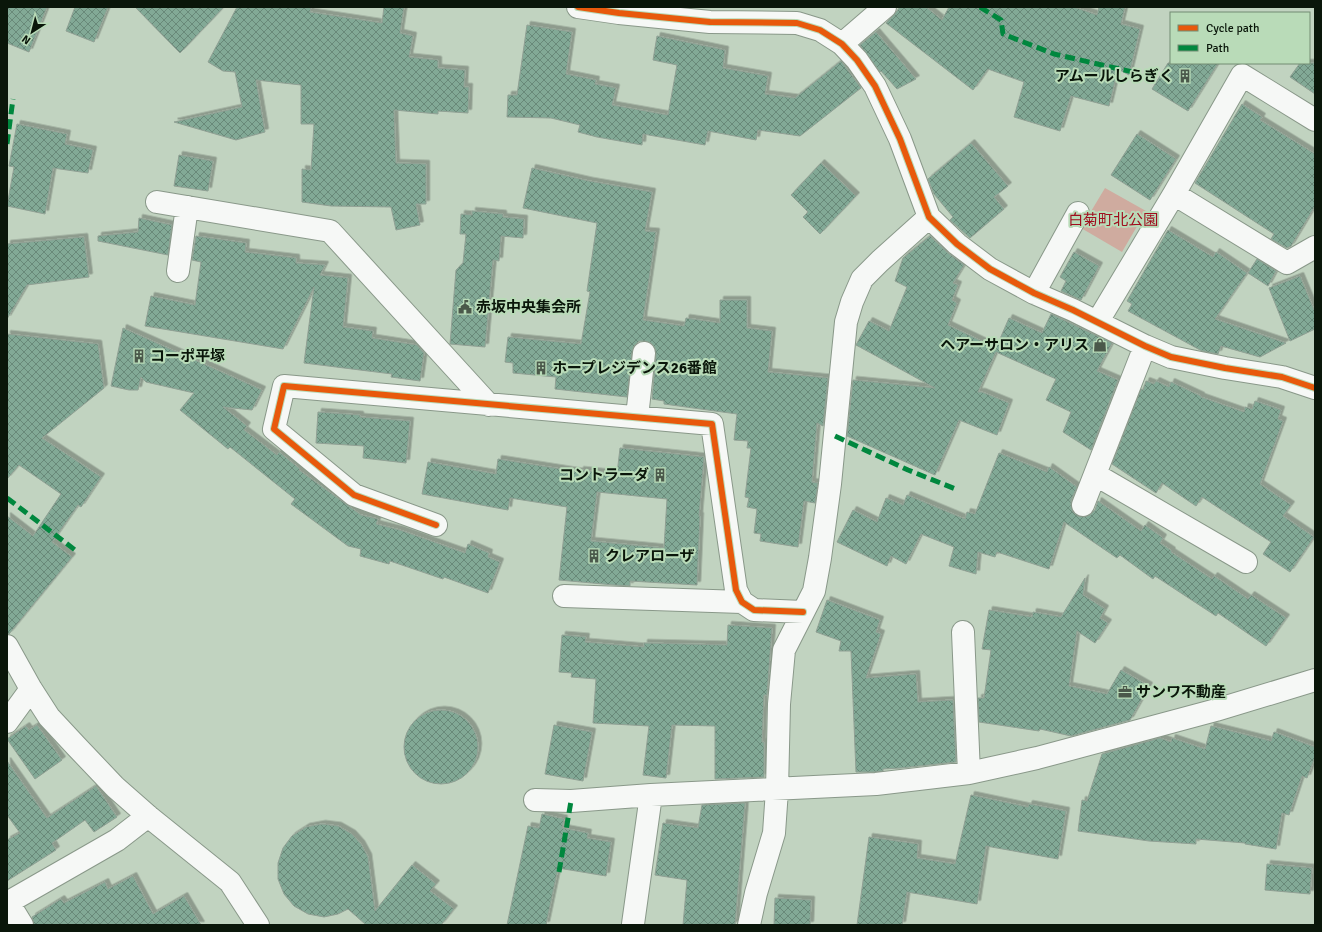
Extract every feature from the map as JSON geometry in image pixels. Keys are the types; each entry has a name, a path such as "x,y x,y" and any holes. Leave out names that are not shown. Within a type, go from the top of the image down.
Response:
{"street":[{"path":"578,7 618,13 710,22 793,15 842,44 857,60 875,86 900,140 930,216 957,244 990,269 1034,293 1098,321 1171,357 1225,368 1282,377 1315,388"},
{"path":"842,44 884,7"},
{"path":"1098,321 1174,194 1242,75 1315,120"},
{"path":"1174,194 1287,263 1315,247"},
{"path":"157,202 330,231 489,405"},
{"path":"178,271 188,207"},
{"path":"1034,293 1078,213"},
{"path":"749,925 756,893 774,833 777,790 779,704 784,650 814,591 820,558 830,484 846,322 852,302 862,279 930,216"},
{"path":"1083,505 1146,346"},
{"path":"637,417 644,353"},
{"path":"436,525 354,495 274,429 284,386 712,424 736,590 742,602 754,610 803,612"},
{"path":"1096,475 1246,562"},
{"path":"564,596 742,602"},
{"path":"963,632 969,773"},
{"path":"7,646 31,689 49,717 115,786 148,816 230,882 258,925"},
{"path":"535,800 571,801 651,795 876,784 969,773 1037,758 1216,710 1315,680"},
{"path":"7,722 31,689"},
{"path":"633,924 651,795"},
{"path":"22,925 8,903 117,840 148,816"}],"green space":[{"name":"白菊町北公園","path":"1105,188 1146,211 1122,252 1081,228"}],"building":[{"path":"7,7 47,7 29,52 7,43"},
{"path":"75,7 108,7 94,42 66,31"},
{"path":"135,7 224,7 180,53"},
{"path":"237,7 311,7 310,12 382,23 384,7 404,7 400,33 413,36 409,57 438,60 438,68 465,70 464,87 469,87 468,113 438,111 438,114 394,110 396,163 426,164 426,204 416,204 420,225 396,230 391,207 331,206 302,202 302,169 311,170 314,124 301,124 301,85 256,80 265,132 236,140 174,122 242,107 235,72 223,71 208,62"},
{"path":"900,7 926,7 942,20 949,7 1074,7 1097,15 1099,7 1125,7 1121,24 1140,29 1129,75 1118,69 1109,106 1071,96 1060,131 1014,117 1024,82 988,69 973,90 886,23"},
{"path":"527,25 572,32 566,74 596,80 595,84 616,88 612,105 668,115 677,65 653,60 657,36 725,50 723,68 768,76 765,94 795,98 841,61 861,88 800,136 758,130 756,140 708,131 705,145 643,134 642,145 597,137 578,132 580,125 551,118 507,117 508,95 517,95"},
{"path":"876,32 916,79 897,89 881,71 880,72 860,45"},
{"name":"アムールしらぎく","path":"1168,63 1217,64 1188,111 1152,89"},
{"path":"1315,63 1315,94 1290,77 1299,64"},
{"path":"1242,104 1262,117 1260,120 1315,154 1315,206 1291,246 1287,248 1271,239 1274,234 1195,183"},
{"path":"17,124 67,134 65,144 93,150 88,173 53,168 45,214 7,206 14,167 9,166"},
{"path":"1137,134 1176,159 1150,200 1111,175"},
{"path":"971,143 1008,186 994,197 1004,209 970,238 950,220 953,217 934,194 928,179"},
{"path":"179,155 213,161 208,191 174,186"},
{"path":"821,163 856,196 820,234 803,217 808,212 791,195"},
{"path":"532,168 589,181 652,192 645,231 656,232 643,320 684,326 686,318 720,323 720,300 747,300 747,328 772,331 768,372 828,378 823,426 817,423 812,482 818,483 815,503 804,501 798,547 760,541 761,534 754,533 757,509 747,507 749,498 745,497 751,448 747,448 748,441 734,440 737,414 664,404 664,401 652,399 656,354 655,348 651,343 639,341 634,346 627,397 555,389 556,377 513,373 513,363 505,362 508,337 581,344 590,292 587,291 597,223 523,208"},
{"path":"472,211 503,214 503,217 524,219 523,238 501,236 499,261 493,260 485,347 450,344 456,270 463,263 466,234 460,234 461,214 472,215"},
{"path":"139,218 172,225 168,255 98,241 98,236 138,232"},
{"path":"1168,230 1213,257 1216,252 1247,273 1215,319 1286,343 1260,357 1221,346 1218,354 1202,351 1128,311 1132,304 1127,301"},
{"path":"196,236 246,243 245,252 296,258 296,263 325,265 320,275 348,278 343,327 373,331 372,338 417,345 424,353 420,381 391,377 392,374 304,363 314,287 283,349 145,326 151,296 195,305 201,262 192,260"},
{"path":"930,236 948,253 964,265 953,283 958,285 952,300 957,303 948,325 996,348 1009,318 1042,333 1051,314 1112,343 1097,371 1118,380 1091,450 1063,432 1071,412 1046,400 1056,379 996,352 978,392 982,392 1009,403 997,435 959,420 935,475 847,436 853,380 935,388 856,345 869,321 889,331 907,287 895,281 903,258"},
{"path":"84,237 89,277 27,285 7,319 7,244"},
{"path":"1074,252 1099,266 1081,300 1061,291 1066,281 1060,277"},
{"path":"1257,259 1276,271 1268,286 1248,273"},
{"path":"1300,276 1315,312 1315,329 1290,341 1269,288"},
{"path":"123,328 262,390 252,410 223,407 247,426 244,430 277,455 279,452 300,469 299,470 361,515 378,519 376,524 400,530 465,553 468,544 489,553 488,557 500,562 488,593 444,577 443,579 390,561 389,564 360,556 361,549 348,546 291,504 295,499 230,447 228,449 180,410 194,393 146,382 141,377 138,390 129,390 111,386"},
{"path":"7,334 98,344 104,388 42,438 101,477 81,507 78,505 52,542 72,557 9,634 7,634 7,516 33,536 61,494 19,465 7,479"},
{"path":"1146,381 1154,384 1156,381 1169,387 1171,382 1201,397 1244,412 1245,407 1252,409 1255,401 1281,410 1278,419 1283,421 1260,484 1291,505 1283,516 1314,537 1290,572 1263,554 1271,542 1202,497 1196,506 1162,483 1156,493 1112,464 1141,389 1143,390"},
{"path":"318,412 410,421 406,463 363,458 364,446 316,443"},
{"path":"620,448 704,457 699,516 697,585 630,581 630,586 559,580 567,507 510,498 508,510 422,494 428,462 496,474 498,459 580,472 580,470 617,474","holes":["597,492 667,499 664,548 591,541"]},
{"path":"999,453 1047,472 1049,467 1077,487 1071,500 1071,506 1073,512 1078,516 1084,517 1090,515 1095,510 1098,501 1141,531 1145,525 1163,538 1160,543 1172,551 1171,552 1212,579 1214,576 1248,599 1251,595 1286,618 1266,646 1218,613 1216,616 1155,576 1153,579 1120,555 1117,558 1064,522 1049,569 997,552 995,557 978,552 976,574 949,566 954,547 921,534 906,564 891,556 887,566 837,542 853,510 877,522 886,498 903,505 907,495 965,519 967,512 975,514"},
{"path":"1085,578 1083,595 1105,609 1100,618 1108,623 1095,643 1077,631 1069,686 1107,694 1121,670 1149,686 1130,720 1071,736 1040,729 1039,731 979,722 978,698 984,698 991,650 982,649 989,610 1032,617 1033,612 1061,617"},
{"path":"827,600 880,620 876,632 881,634 866,678 916,674 918,702 953,700 956,762 883,769 883,771 875,772 856,772 851,651 839,651 841,641 816,632"},
{"path":"728,625 772,628 767,695 764,695 762,742 764,742 764,777 715,779 715,726 672,725 666,778 643,775 649,726 593,723 596,679 571,677 572,673 559,672 562,635 586,637 585,642 644,647 644,643 727,645"},
{"path":"434,710 448,710 462,716 472,726 478,740 478,754 472,768 462,778 448,784 434,784 420,778 410,768 404,754 404,740 410,726 420,716"},
{"path":"37,725 62,760 35,779 7,739 26,726 29,730"},
{"path":"554,725 592,732 583,781 545,774"},
{"path":"1211,726 1271,741 1274,732 1315,747 1315,757 1307,778 1302,776 1289,815 1282,813 1276,849 1245,843 1196,839 1196,844 1149,841 1078,831 1082,800 1087,801 1102,754 1160,738 1171,742 1172,738 1205,749"},
{"path":"7,761 47,818 96,786 117,817 94,832 85,820 52,843 56,850 7,881 7,840 20,833 7,815"},
{"path":"971,795 1028,807 1029,804 1066,811 1058,859 986,846 977,904 907,892 902,925 857,925 869,837 918,844 917,858 955,864"},
{"path":"745,803 735,925 683,925 687,880 655,875 663,823 698,828 702,805"},
{"path":"542,814 564,819 562,828 588,833 587,838 611,842 606,876 558,868 546,925 507,925 528,826 539,828"},
{"path":"322,824 338,826 352,834 361,844 368,857 375,911 412,865 436,884 430,891 454,909 441,925 364,925 365,924 348,909 338,914 324,917 308,914 294,906 284,894 278,879 278,863 283,848 292,836 306,827"},
{"path":"1267,864 1312,868 1310,894 1265,890"},
{"path":"133,876 153,914 184,896 201,925 34,925 32,917 61,899 64,903 105,882 108,889"},
{"path":"775,898 811,900 810,925 774,925"}],"marked path":[{"path":"980,7 1001,20 1003,34 1054,54 1137,73"},
{"path":"7,144 13,99"},
{"path":"835,436 908,470 958,490"},
{"path":"7,498 75,550"},
{"path":"559,872 571,801"}],"cycle path":[{"path":"578,7 619,13 710,22 797,23 820,30 842,44 857,60 875,86 900,139 929,217 957,244 990,269 1034,293 1171,357 1225,368 1282,377 1315,388"},
{"path":"436,525 354,495 274,429 284,386 712,424 736,590 742,602 754,610 803,612"}],"place":[{"name":"アムールしらぎく","path":"1185,76"},
{"name":"赤坂中央集会所","path":"465,307"},
{"name":"ヘアーサロン・アリス","path":"1100,345"},
{"name":"コーポ平塚","path":"139,356"},
{"name":"ホープレジデンス26番館","path":"541,368"},
{"name":"コントラーダ","path":"660,475"},
{"name":"クレアローザ","path":"594,556"},
{"name":"サンワ不動産","path":"1125,692"}]}
